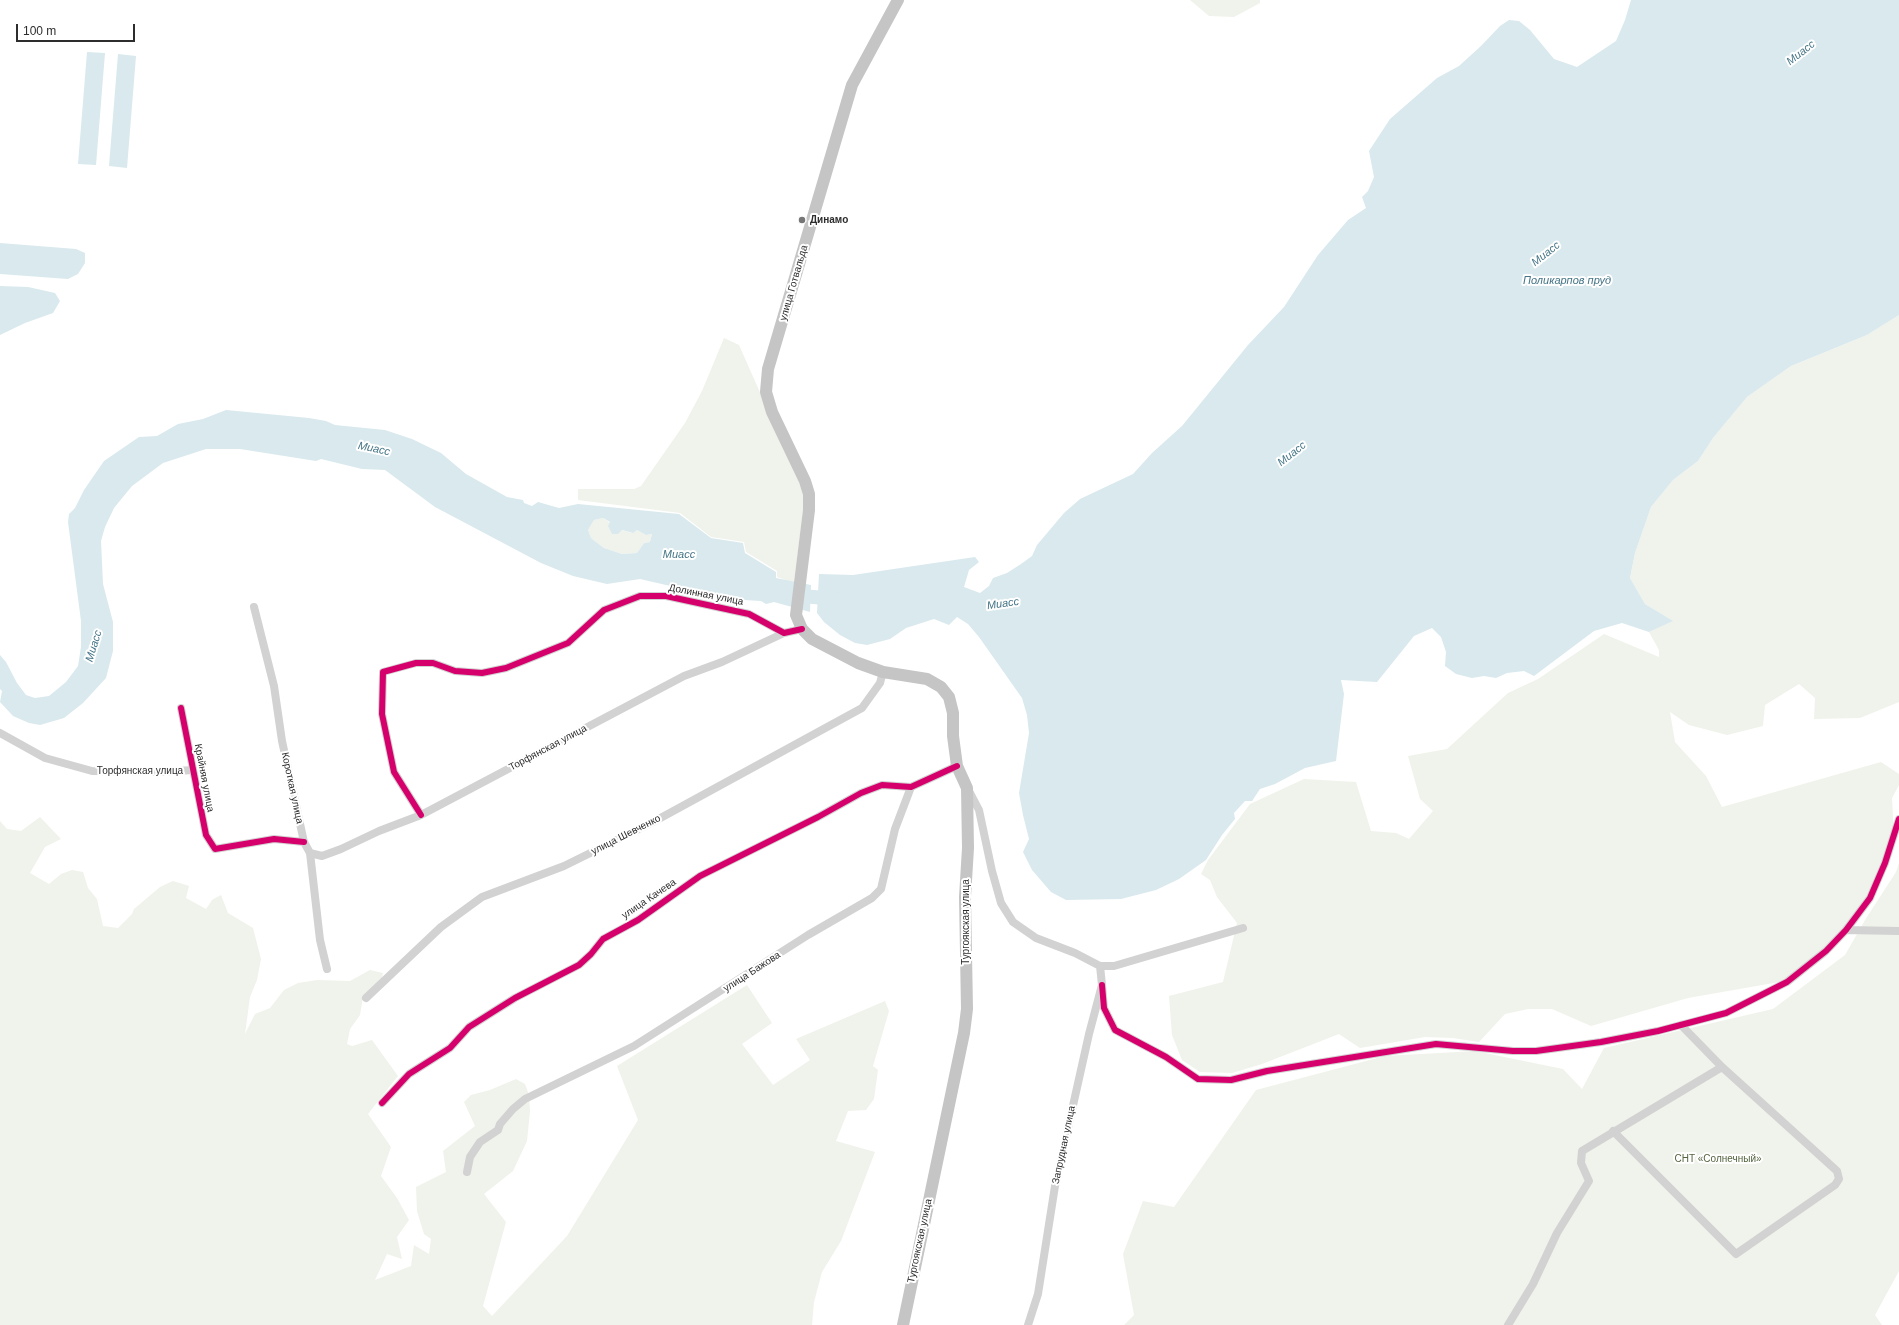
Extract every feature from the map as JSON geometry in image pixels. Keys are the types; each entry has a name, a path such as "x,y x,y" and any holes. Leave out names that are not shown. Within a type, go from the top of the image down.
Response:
{"main road":[{"name":"улица Готвальда","path":"796,615 809,510 809,494 805,480 770,406 766,392 768,369 852,85 898,0"},
{"name":"Тургоякская улица","path":"796,615 802,629 812,639 835,652 883,672 927,679 941,687 949,697 953,713 953,736 957,766 968,788 968,848 965,897 967,1009 964,1033 903,1325"}],"street":[{"name":"Долинная улица","path":"421,815 394,772 382,714 383,672 416,663 433,663 455,671 475,672 506,668 568,643 604,610 640,596 666,596 749,614 784,634"},
{"name":"Короткая улица","path":"254,607 274,686 282,742 304,842 310,853 320,940 327,970"},
{"path":"784,634 802,629"},
{"name":"Торфянская улица","path":"310,853 322,856 341,849 379,830 421,815 684,676 722,662 784,634"},
{"name":"улица Шевченко","path":"366,998 441,927 482,897 564,866 655,821 862,708 880,683 883,672"},
{"name":"Крайняя улица","path":"181,708 206,835 215,849 274,839 304,842"},
{"name":"Торфянская улица","path":"0,734 45,758 92,771 165,772 192,770"},
{"name":"улица Качева","path":"382,1103 409,1074 450,1048 469,1027 514,998 579,965 591,954 603,939 638,920 700,876 818,817 861,793 882,785 911,787 957,766"},
{"name":"улица Бажова","path":"467,1172 470,1157 480,1142 498,1130 500,1124 513,1108 525,1099 634,1046 808,935 872,898 882,889 895,828 911,787"},
{"path":"968,788 979,810 992,871 1001,903 1013,922 1036,938 1075,952 1100,966 1114,966 1243,928"},
{"path":"1102,985 1104,1008 1115,1030 1166,1057 1198,1079 1231,1080 1267,1071 1436,1044 1513,1051 1536,1051 1601,1042 1681,1025 1726,1013 1787,982 1826,951 1846,930 1870,898 1885,863 1899,819"},
{"path":"1846,930 1899,931"},
{"name":"Запрудная улица","path":"1028,1325 1038,1294 1055,1186 1089,1034 1102,985 1100,966"},
{"path":"1613,1131 1736,1254 1835,1185 1839,1179 1837,1171 1722,1067 1681,1025"},
{"path":"1508,1325 1533,1284 1557,1233 1589,1181 1581,1164 1582,1151 1613,1131 1722,1067"}],"green space":[{"path":"1190,0 1260,0 1260,3 1234,17 1209,16"},
{"path":"1899,315 1899,702 1860,718 1814,719 1815,698 1799,684 1765,705 1763,726 1727,735 1689,725 1670,712 1675,742 1706,776 1722,807 1881,762 1899,774 1899,785 1892,798 1894,838 1876,883 1824,955 1785,981 1688,998 1591,1026 1552,1009 1528,1009 1505,1014 1479,1042 1453,1038 1425,1037 1360,1048 1339,1034 1262,1064 1232,1073 1200,1072 1182,1060 1172,1035 1169,996 1223,982 1237,923 1217,897 1210,880 1201,874 1208,860 1250,804 1304,779 1356,782 1371,831 1396,833 1409,839 1433,811 1420,799 1408,756 1447,749 1508,693 1538,679 1604,634 1659,657 1659,650 1649,632 1672,621 1645,604 1630,578 1635,553 1651,507 1673,480 1698,461 1713,438 1747,397 1791,366 1867,335"},
{"path":"724,338 739,345 805,494 794,583 777,577 777,571 746,552 744,542 711,537 680,513 578,500 578,489 634,489 641,486 685,423 702,391"},
{"path":"603,518 621,530 632,533 637,530 646,535 652,534 650,542 644,543 637,553 622,554 604,548 591,538 588,530 594,520"},
{"path":"40,817 61,839 45,847 30,873 49,884 61,874 72,870 83,872 88,888 97,899 103,926 118,928 132,914 134,909 160,887 173,881 189,886 186,898 206,909 212,900 221,895 228,913 253,928 261,959 257,980 250,997 245,1034 255,1014 270,1008 284,990 298,983 317,980 350,981 370,970 383,973 381,982 363,997 360,1015 350,1029 347,1044 352,1046 372,1040 398,1076 368,1114 391,1147 381,1176 397,1198 409,1220 397,1237 402,1259 387,1254 375,1280 411,1266 414,1245 429,1254 431,1239 424,1234 417,1211 416,1187 446,1172 443,1151 475,1126 464,1102 471,1095 490,1090 516,1079 525,1084 529,1095 530,1111 527,1141 513,1171 484,1194 506,1222 483,1306 492,1316 567,1236 638,1120 617,1066 747,985 772,1023 742,1044 773,1085 810,1060 796,1039 885,1001 889,1011 873,1066 878,1070 874,1099 866,1110 848,1111 836,1141 875,1152 841,1241 822,1272 814,1302 812,1325 0,1325 0,821 7,829 21,831"},
{"name":"СНТ «Солнечный»","path":"1899,863 1899,1271 1875,1315 1882,1325 1124,1325 1134,1315 1123,1254 1143,1201 1174,1207 1256,1090 1385,1056 1475,1051 1563,1069 1582,1089 1604,1048 1773,1009 1845,955 1865,920 1896,872"}],"water":[{"name":"Поликарпов пруд","path":"1631,0 1899,0 1899,315 1867,335 1791,366 1747,397 1713,438 1698,461 1673,480 1651,507 1635,553 1630,578 1645,604 1673,621 1649,632 1622,623 1594,631 1534,676 1524,671 1507,673 1496,678 1484,676 1472,678 1456,674 1445,666 1446,652 1441,637 1432,628 1414,636 1377,682 1341,680 1344,694 1336,761 1305,768 1275,784 1260,789 1252,801 1245,801 1234,813 1235,819 1222,835 1206,860 1179,879 1156,890 1121,899 1066,900 1051,892 1032,870 1023,852 1029,839 1019,793 1029,733 1027,715 1022,698 979,637 968,624 957,617 949,625 934,619 906,628 890,639 867,645 855,643 840,635 824,622 817,613 819,574 853,575 975,557 979,562 969,570 964,587 980,593 989,586 993,578 1007,573 1032,556 1037,545 1064,513 1080,499 1133,474 1152,453 1182,426 1248,345 1284,307 1318,255 1348,220 1366,208 1362,197 1368,191 1374,177 1369,151 1390,119 1437,78 1459,66 1500,26 1509,20 1519,21 1530,30 1554,59 1577,67 1616,41 1625,20"},
{"path":"87,52 105,53 96,165 78,164"},
{"path":"118,54 136,56 127,168 109,166"},
{"path":"0,243 76,249 85,253 85,263 78,274 68,279 0,274"},
{"path":"0,286 28,287 55,293 60,301 53,313 25,323 0,335"},
{"name":"Миасс","path":"226,410 309,418 326,421 335,425 385,430 412,439 441,453 466,474 507,497 523,500 524,503 532,506 538,502 559,508 578,504 679,514 711,538 743,543 745,553 776,572 776,578 811,585 810,612 774,602 766,604 761,601 727,599 640,579 607,584 573,576 541,563 435,507 385,470 362,469 321,459 316,461 240,449 206,449 163,463 132,486 114,508 105,527 101,541 103,584 113,622 113,651 106,678 83,703 64,718 40,725 29,723 13,716 0,702 2,691 0,689 0,655 6,662 17,683 26,695 35,698 49,696 66,682 78,666 81,647 81,621 68,522 69,514 75,508 84,490 104,461 139,437 157,436 178,424 203,419","holes":["603,518 610,522 608,526 612,534 618,534 622,530 633,533 637,530 646,535 652,534 650,542 644,543 637,553 622,554 604,548 591,538 588,530 594,520"]}],"waterway":[{"name":"Миасс","path":"791,595 836,599"}],"cycle path":[{"path":"421,815 394,772 382,714 383,672 416,663 433,663 455,671 482,673 506,668 568,643 604,610 640,596 666,596 749,614 784,633 802,629"},
{"path":"181,708 206,835 215,849 274,839 304,842"},
{"path":"382,1103 409,1074 450,1048 469,1027 515,998 579,965 591,954 603,939 638,920 700,876 818,817 861,793 882,785 911,787 957,766"},
{"path":"1102,985 1104,1008 1115,1030 1166,1057 1198,1079 1231,1080 1267,1071 1436,1044 1513,1051 1536,1051 1601,1042 1658,1031 1726,1013 1787,982 1826,951 1846,930 1870,898 1885,863 1899,819"}],"place":[{"name":"Динамо","path":"802,220"}]}
